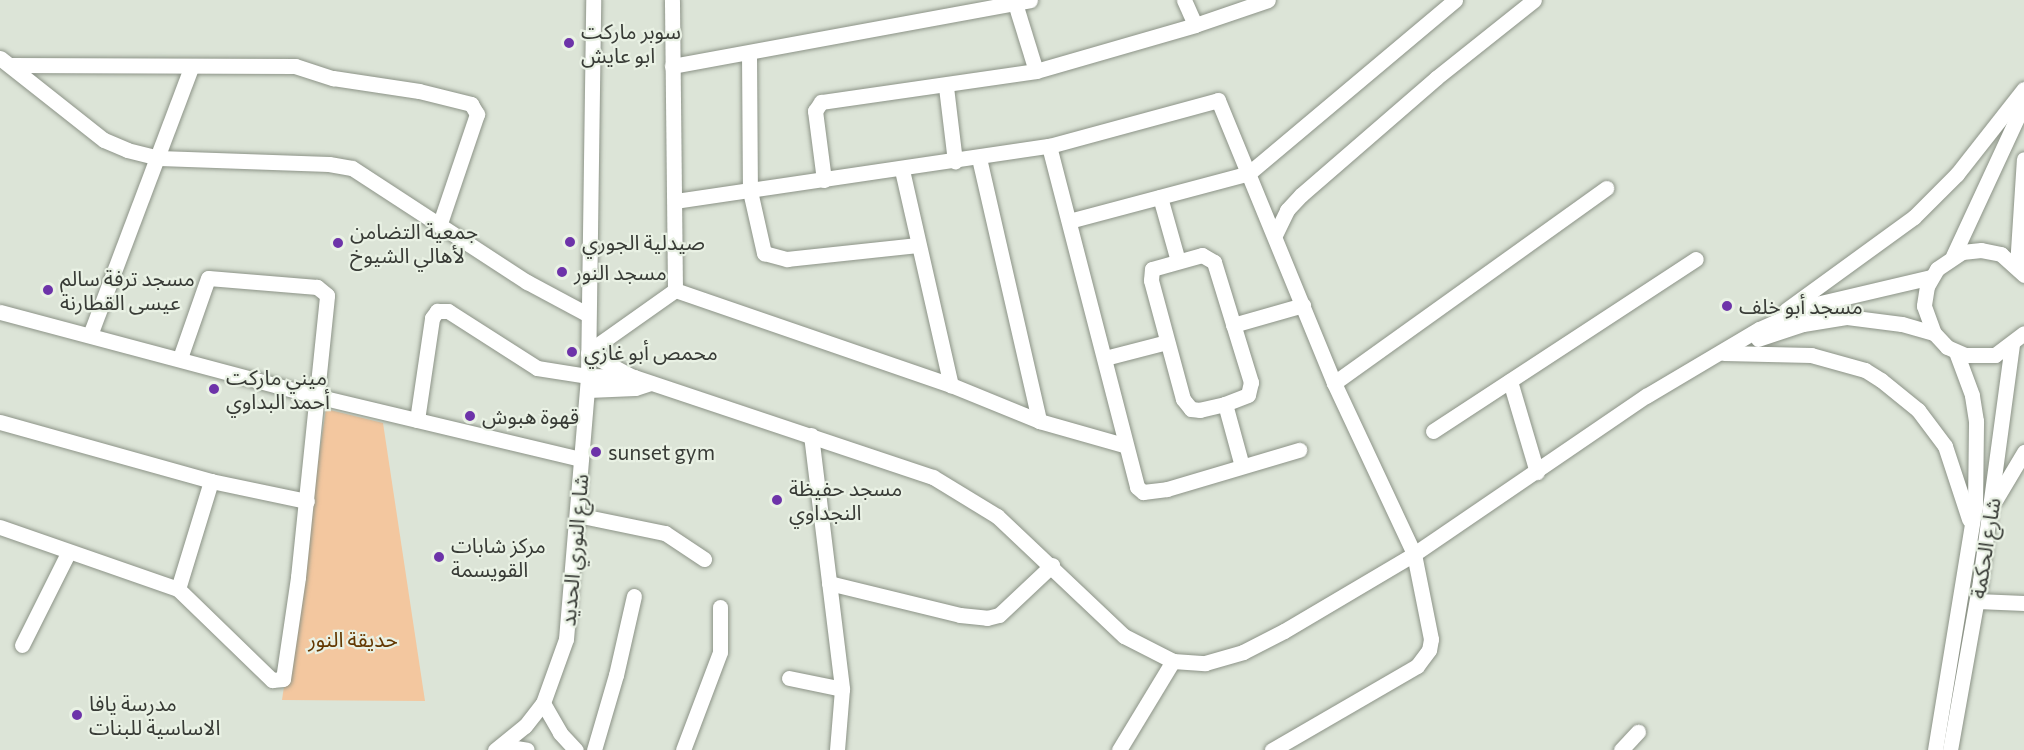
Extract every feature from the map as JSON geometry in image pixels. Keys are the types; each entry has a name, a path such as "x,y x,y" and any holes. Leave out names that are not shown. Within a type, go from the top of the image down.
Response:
{"street":[{"name":"شارع النوري الحديد","path":"499,748 543,703 566,639 588,383 587,314 593,0"},
{"path":"672,0 675,290"},
{"path":"1184,0 1195,25"},
{"path":"824,180 817,104 946,87 1036,71 1195,25 1268,0"},
{"path":"1068,221 1249,173 1455,0"},
{"path":"1275,236 1293,202 1436,78 1534,0"},
{"path":"672,66 1020,2 1036,71"},
{"path":"749,53 750,190 764,253 787,259 917,245"},
{"path":"5,61 104,140 159,158 345,166 527,282 587,314"},
{"path":"5,61 191,68 295,66 333,78 419,91 471,104 477,114 439,226"},
{"path":"90,335 159,158 191,68"},
{"path":"946,87 955,160"},
{"path":"675,290 588,352 650,383 811,435 950,485 997,516 1052,565 1124,636 1173,661 1205,663 1243,652 1414,554 1704,360 1759,329 1914,217 1957,174 2024,89"},
{"path":"675,201 902,170 1049,146 1218,100 1334,383 1414,554 1430,625 1431,639 1424,658 1272,750"},
{"path":"1759,329 1826,301 1931,277 1953,256 2024,103"},
{"path":"1049,146 1105,358 1124,445 1133,478 1143,492 1167,489 1299,450"},
{"path":"980,158 1039,421"},
{"path":"2021,270 2024,159"},
{"path":"902,170 917,245 951,385"},
{"path":"1334,383 1606,188"},
{"path":"1160,197 1178,261"},
{"path":"1953,256 1982,250 2001,254 2021,270"},
{"path":"1202,255 1210,257 1233,325 1251,387 1246,396 1226,404 1200,410 1186,405 1150,273 1178,261 1202,255"},
{"path":"1433,430 1696,260"},
{"path":"1931,277 1924,306 1934,333"},
{"path":"0,527 68,553 178,589 272,680 281,681 307,501 327,295 322,288 208,278 180,358"},
{"path":"675,290 951,385 1039,421 1124,445"},
{"path":"1233,325 1303,305"},
{"path":"417,420 432,318 438,311 448,311 537,368 588,383 635,388 650,383"},
{"path":"0,312 316,396 581,459"},
{"path":"1704,360 1826,318 1872,318 1934,333 1956,352 1985,357 2012,345 2024,333"},
{"path":"1105,358 1167,342"},
{"name":"شارع الحكمة","path":"1950,750 1992,507 2012,345"},
{"path":"1724,353 1779,351 1831,359 1865,370 1904,395 1945,446 1973,532"},
{"name":"شارع الحكمة","path":"1935,750 1973,532 1976,421 1969,385 1956,352"},
{"path":"588,383 634,377"},
{"path":"1510,381 1537,472"},
{"path":"1226,404 1242,466"},
{"path":"0,422 212,481 307,501"},
{"path":"811,435 842,689 837,750"},
{"path":"1992,507 2024,452"},
{"path":"178,589 212,481"},
{"path":"577,515 665,533 704,559"},
{"path":"22,645 68,553"},
{"path":"829,583 960,615 987,618 999,615 1052,565"},
{"path":"594,750 616,675 634,596"},
{"path":"1977,601 2024,603"},
{"path":"683,750 720,652 720,607"},
{"path":"1119,750 1173,661"},
{"path":"789,678 842,689"},
{"path":"543,703 560,733 576,750"},
{"path":"1621,750 1638,732"},
{"path":"499,748 527,750"}],"green space":[{"name":"حديقة النور","path":"326,409 383,423 425,701 282,700"}],"place":[{"name":"سوبر ماركت ابو عايش","path":"569,43"},
{"name":"صيدلية الجوري","path":"570,242"},
{"name":"جمعية التضامن لأهالي الشيوخ","path":"338,243"},
{"name":"مسجد النور","path":"562,272"},
{"name":"مسجد ترفة سالم عيسى القطارنة","path":"48,290"},
{"name":"مسجد أبو خلف","path":"1727,306"},
{"name":"محمص أبو غازي","path":"572,352"},
{"name":"ميني ماركت أحمد البداوي","path":"214,389"},
{"name":"قهوة هبوش","path":"470,416"},
{"name":"sunset gym","path":"596,452"},
{"name":"مسجد حفيظة النجداوي","path":"777,500"},
{"name":"مركز شابات القويسمة","path":"439,557"},
{"name":"مدرسة يافا الاساسية للبنات","path":"77,715"}]}
